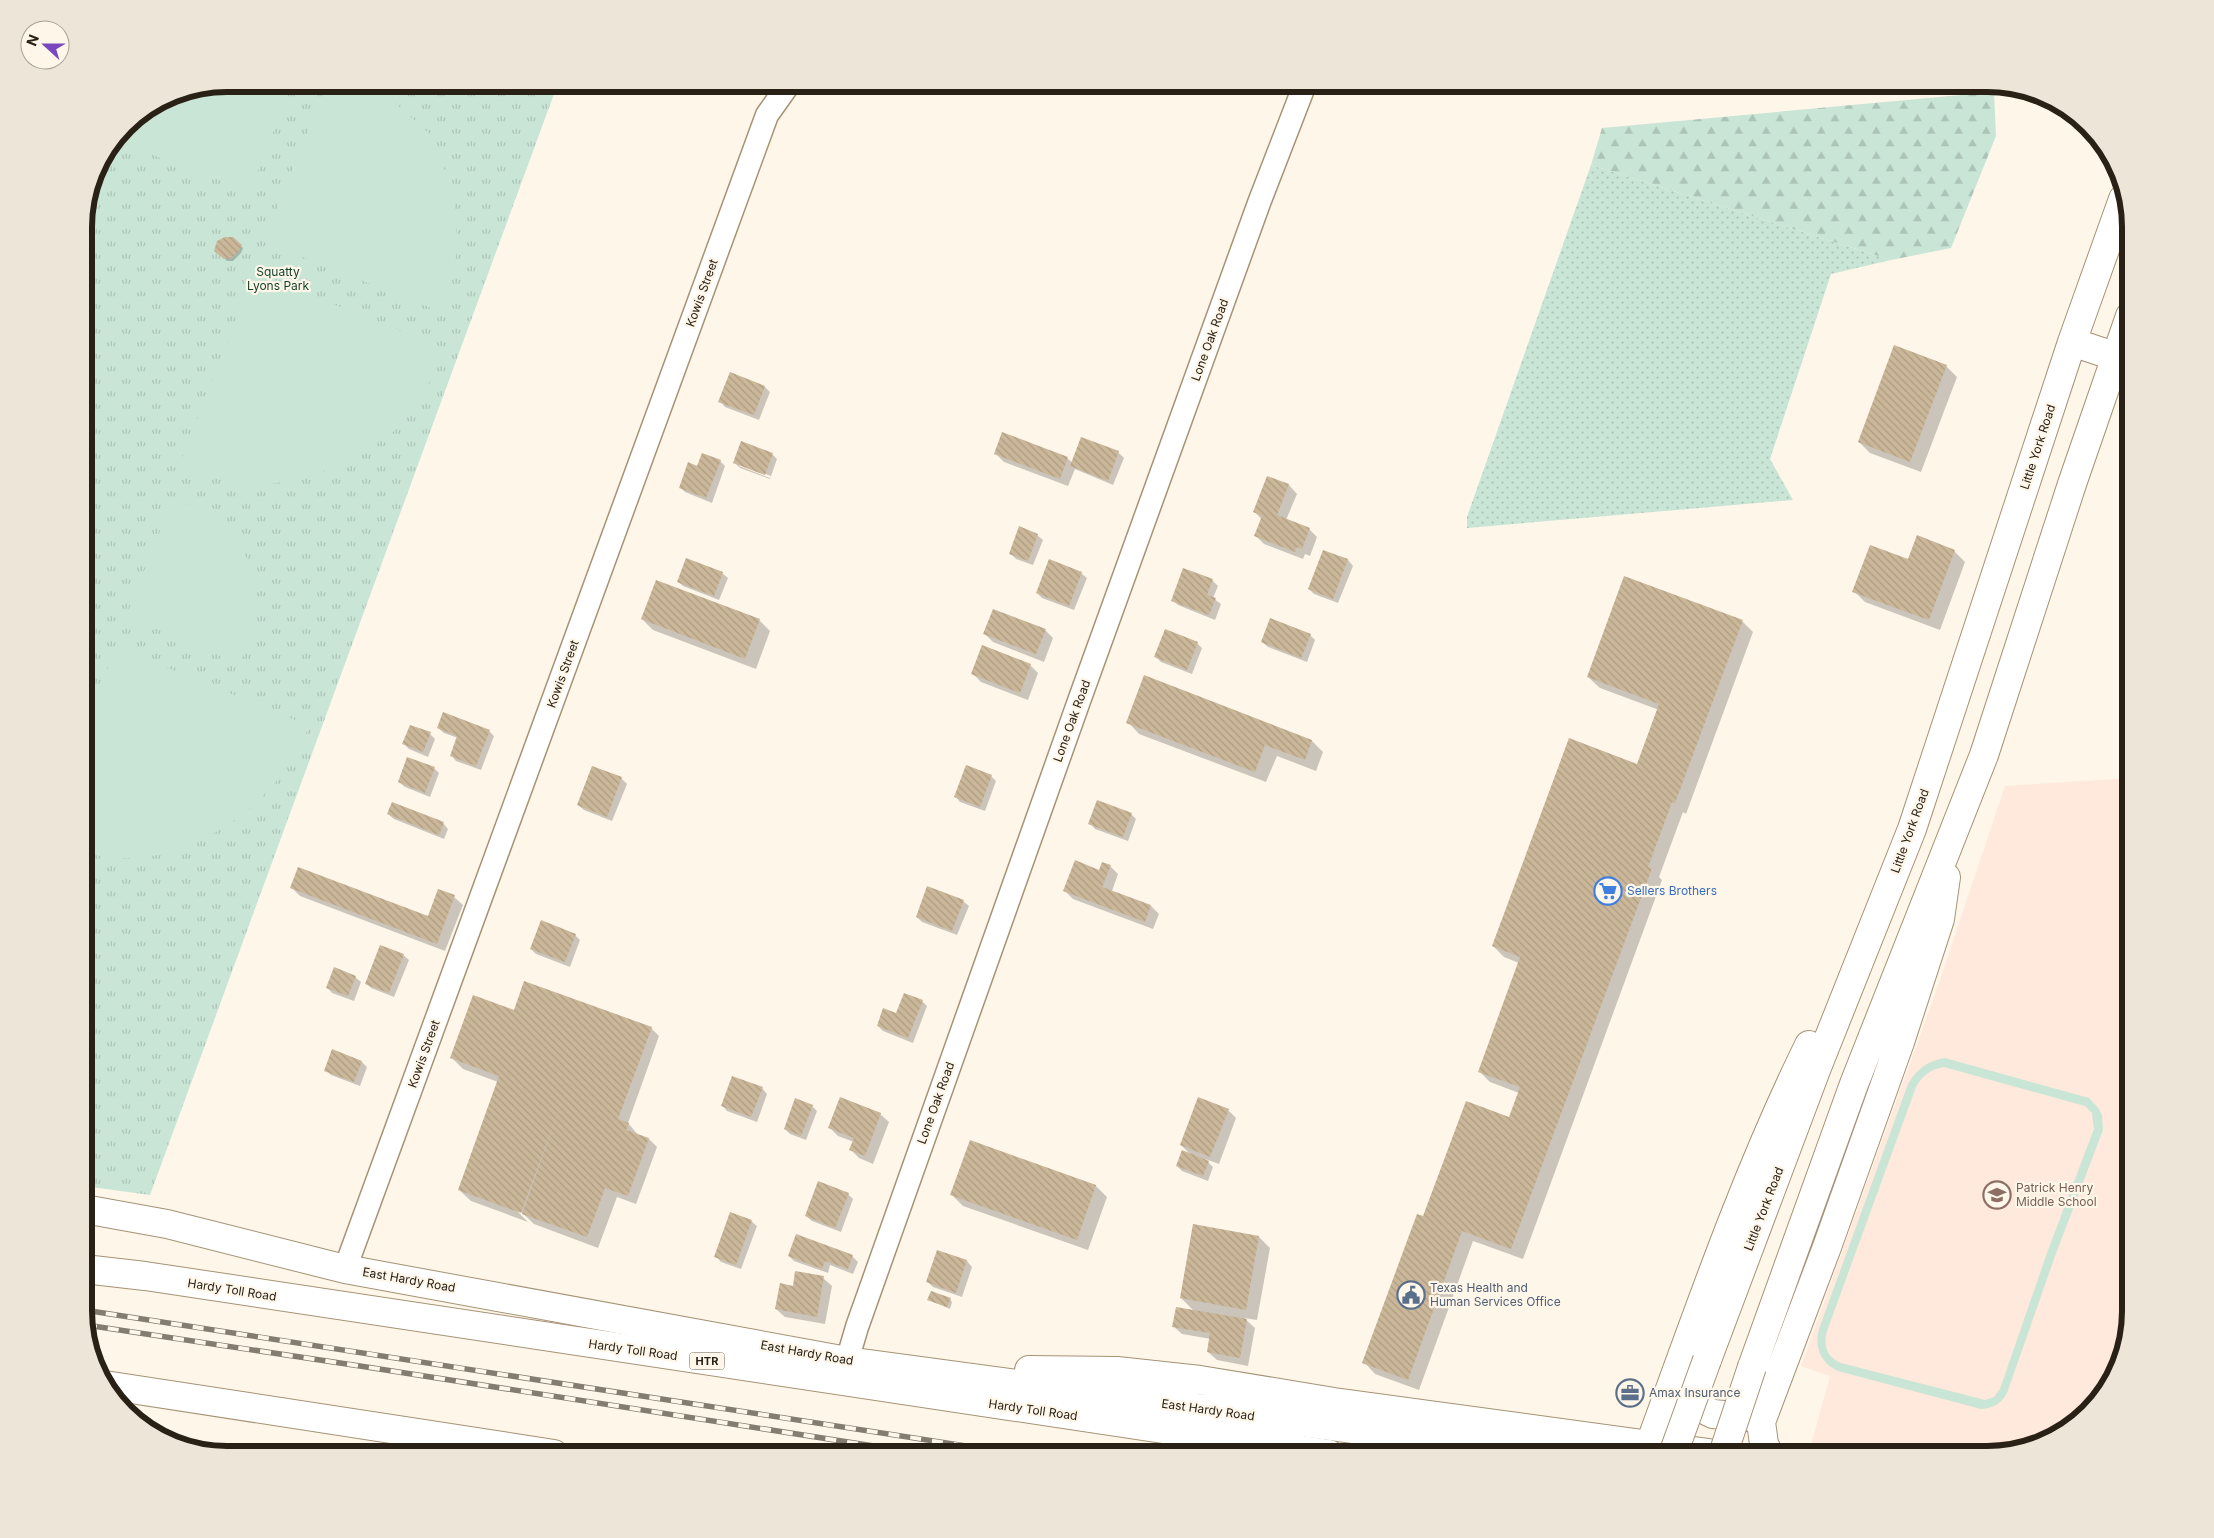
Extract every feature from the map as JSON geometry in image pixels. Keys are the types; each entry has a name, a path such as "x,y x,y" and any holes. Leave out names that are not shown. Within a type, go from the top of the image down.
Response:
{"main road":[{"name":"Little York Road","path":"1663,1446 1707,1360 1816,1070 1912,829 2072,342 2120,208"},
{"path":"1725,1446 1854,1084 1984,755 2074,478 2122,341"},
{"path":"2072,342 2117,356"},
{"path":"1928,782 1967,797"},
{"path":"1662,1446 1674,1377 1738,1210 1790,1083 1912,829"},
{"path":"1765,1446 1760,1422 1827,1247 1900,1042 1940,919 1950,840"},
{"name":"East Hardy Road","path":"93,1211 166,1224 345,1268 847,1361 1472,1446"},
{"name":"Hardy Toll Road","path":"93,1270 145,1276 1277,1446"},
{"path":"847,1361 1032,1371 1117,1371 1200,1380 1641,1446"},
{"path":"1674,1377 1679,1397 1713,1414 1745,1417 1770,1397"},
{"path":"116,1387 502,1446"}],"street":[{"name":"Kowis Street","path":"345,1268 767,115 783,92"},
{"name":"Lone Oak Road","path":"847,1361 860,1317 1060,753 1259,203 1302,92"}],"shaded area":[{"name":"Patrick Henry Middle School","path":"2122,779 2122,1310 2117,1345 2108,1370 2099,1385 2075,1412 2046,1432 2021,1441 1986,1446 1811,1446 1830,1376 1801,1366 1939,983 2005,786"}],"green space":[{"name":"Squatty Lyons Park","path":"228,92 549,92 554,94 150,1195 93,1187 93,219 97,193 103,176 120,145 145,120 176,103 201,95"},
{"path":"228,92 289,92 253,184 242,189 122,143 145,120 176,103 193,97"},
{"path":"324,92 383,92 432,136 453,192 458,246 451,282 439,311 272,245 267,234"},
{"path":"1990,92 1994,93 1996,136 1951,248 1891,260 1591,165 1602,128"},
{"path":"1591,165 1891,260 1831,274 1770,459 1793,500 1467,528 1467,517"},
{"path":"260,275 444,348 431,380 401,426 353,460 301,479 270,484 232,484 179,465 253,278"},
{"path":"172,501 202,508 238,542 256,575 257,626 239,664 131,618 128,611"},
{"path":"121,649 310,726 281,775 263,796 242,814 218,830 193,844 166,853 139,858 111,858 93,854 93,704 114,653"},
{"path":"1945,1058 2089,1098 2099,1109 2102,1116 2103,1130 2055,1256 2007,1393 1999,1403 1981,1409 1838,1371 1823,1359 1817,1342 1819,1329 1908,1084 1923,1066","holes":["1944,1067 2085,1106 2092,1113 2094,1129 2047,1253 2000,1389 1994,1397 1985,1400 1841,1363 1832,1358 1826,1346 1827,1331 1916,1087 1924,1076 1935,1069"]}],"building":[{"path":"225,237 233,237 242,245 239,251 230,259 224,259 214,251 217,241"},
{"path":"1894,345 1947,365 1910,462 1858,442"},
{"path":"730,372 765,386 754,415 718,402"},
{"path":"1002,432 1068,457 1060,479 994,454"},
{"path":"1081,437 1119,451 1108,481 1070,466"},
{"path":"741,441 773,453 765,475 733,463"},
{"path":"702,453 721,460 706,498 679,488 688,462 697,466"},
{"path":"1267,476 1289,484 1277,515 1310,528 1302,549 1297,547 1295,552 1254,536 1262,516 1253,512"},
{"path":"1019,526 1038,534 1028,561 1009,554"},
{"path":"1917,535 1955,550 1929,620 1852,592 1870,545 1908,559"},
{"path":"1323,550 1348,559 1333,599 1308,589"},
{"path":"686,558 723,572 714,596 677,582"},
{"path":"1049,559 1082,572 1069,606 1036,593"},
{"path":"1183,568 1213,579 1207,595 1216,598 1209,615 1171,601"},
{"path":"1624,576 1743,620 1675,803 1672,802 1648,867 1652,868 1511,1249 1462,1231 1408,1380 1362,1363 1417,1214 1423,1216 1466,1101 1509,1117 1520,1087 1478,1072 1520,957 1492,946 1569,738 1637,764 1659,704 1587,677"},
{"path":"656,580 760,619 745,659 641,619"},
{"path":"993,609 1046,629 1036,654 983,634"},
{"path":"1270,618 1311,634 1301,658 1261,642"},
{"path":"1165,629 1198,642 1187,670 1154,657"},
{"path":"982,645 1031,664 1020,693 971,674"},
{"path":"1144,675 1312,740 1305,760 1265,745 1255,772 1126,723"},
{"path":"443,712 490,730 476,766 450,756 457,736 437,728"},
{"path":"410,725 431,732 423,752 402,744"},
{"path":"407,757 435,767 425,793 398,782"},
{"path":"966,765 992,775 980,807 954,797"},
{"path":"592,766 622,777 607,817 577,805"},
{"path":"1097,800 1132,813 1123,837 1088,824"},
{"path":"392,802 444,822 439,835 387,814"},
{"path":"1075,860 1099,870 1102,862 1111,865 1102,887 1151,905 1145,922 1063,891"},
{"path":"298,867 428,916 438,889 455,895 437,944 290,888"},
{"path":"927,886 964,900 952,931 916,917"},
{"path":"541,920 576,934 565,962 530,949"},
{"path":"380,945 404,954 389,993 365,984"},
{"path":"334,967 356,976 348,996 326,988"},
{"path":"524,981 652,1027 618,1119 629,1123 626,1130 649,1138 628,1196 605,1188 587,1237 522,1214 563,1099 521,1213 458,1190 499,1076 450,1058 473,995 514,1010"},
{"path":"904,993 923,1000 908,1038 877,1026 883,1008 896,1013"},
{"path":"332,1049 362,1061 354,1082 324,1071"},
{"path":"732,1076 763,1087 751,1117 721,1106"},
{"path":"840,1097 881,1113 865,1156 849,1150 854,1138 828,1128"},
{"path":"1198,1097 1229,1109 1210,1157 1180,1145"},
{"path":"795,1098 813,1105 801,1136 784,1129"},
{"path":"970,1140 1096,1185 1077,1240 950,1195"},
{"path":"1182,1150 1209,1161 1203,1176 1176,1166"},
{"path":"818,1181 849,1193 835,1228 805,1216"},
{"path":"730,1212 752,1220 736,1265 714,1257"},
{"path":"1193,1224 1259,1236 1246,1310 1180,1298"},
{"path":"796,1234 853,1255 848,1269 825,1261 822,1269 788,1256"},
{"path":"937,1250 967,1260 956,1293 926,1282"},
{"path":"795,1271 824,1276 817,1317 775,1309 780,1283 793,1286"},
{"path":"931,1291 951,1298 947,1307 927,1300"},
{"path":"1176,1307 1247,1319 1240,1358 1207,1352 1210,1333 1172,1327"}],"railway":[{"path":"93,1311 966,1446"},
{"path":"94,1326 874,1446"}],"place":[{"name":"Sellers Brothers","path":"1608,891"},
{"name":"Patrick Henry Middle School","path":"1997,1195"},
{"name":"Texas Health and Human Services Office","path":"1411,1295"},
{"name":"Amax Insurance","path":"1630,1393"}]}
